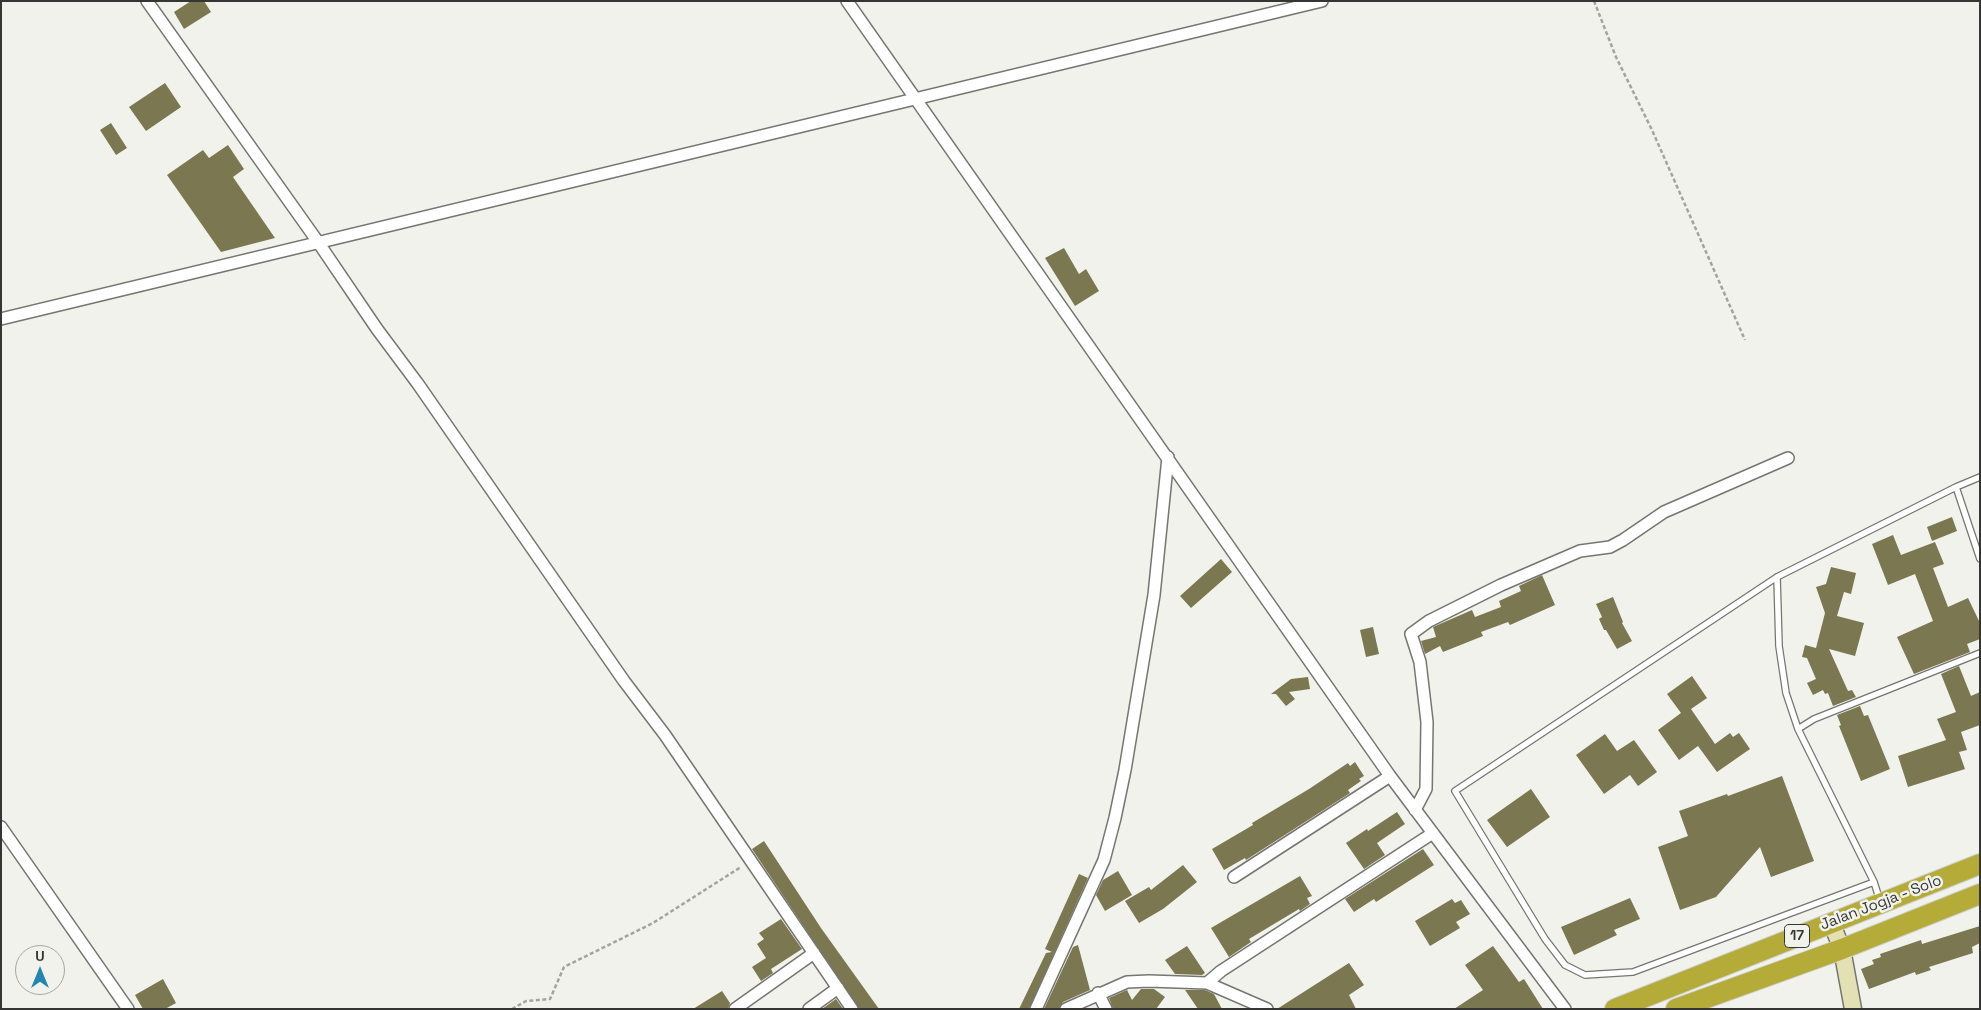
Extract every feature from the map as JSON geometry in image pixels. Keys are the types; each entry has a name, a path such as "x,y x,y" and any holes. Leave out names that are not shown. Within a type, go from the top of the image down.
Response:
{"highway":[{"name":"Jalan Jogja - Solo","path":"1615,1009 1980,864"},
{"name":"Jalan Jogja - Solo","path":"1676,1009 1842,949 1980,894"}],"main road":[{"path":"1831,922 1842,949 1853,1009"}],"street":[{"path":"147,1 318,242 377,329 418,384 624,681 676,752 852,1009"},
{"path":"846,1 1168,457 1206,515 1390,776 1565,1009"},
{"path":"1,319 1322,1"},
{"path":"1036,1009 1104,860 1125,770 1154,595 1168,457"},
{"path":"1415,810 1426,789 1427,722 1420,662 1411,634 1429,621 1501,585 1580,551 1610,547 1624,540 1664,512 1788,458"},
{"path":"1234,877 1390,776"},
{"path":"1,826 128,1009"},
{"path":"1207,983 1222,971 1432,833"},
{"path":"735,1009 814,953"},
{"path":"1066,1009 1127,982 1149,981 1207,983 1266,1009"},
{"path":"809,1009 838,988"},
{"path":"1098,994 1106,1009"}],"lane":[{"path":"1874,882 1632,972 1585,975 1565,965 1545,940 1455,791 1777,577 1956,487 1980,477"},
{"path":"1956,487 1980,559"},
{"path":"1777,577 1779,646 1786,693 1798,729 1874,882 1881,903"},
{"path":"1798,729 1814,719 1980,653"}],"path":[{"path":"1594,1 1616,57 1645,114 1745,340"},
{"path":"512,1009 526,1002 550,1000 564,967 653,923 750,861"}],"building":[{"path":"191,1 204,1 211,12 184,29 174,12"},
{"path":"165,83 181,107 146,131 129,107"},
{"path":"111,123 127,148 116,155 100,130"},
{"path":"228,145 244,169 233,177 275,238 221,252 167,175 203,150 209,158"},
{"path":"1064,248 1079,274 1086,269 1099,291 1075,306 1045,258"},
{"path":"1952,517 1957,531 1932,541 1927,527"},
{"path":"1893,535 1901,555 1935,542 1944,564 1933,568 1948,607 1968,598 1980,623 1980,639 1967,644 1970,652 1914,674 1897,637 1933,621 1915,574 1888,585 1872,544"},
{"path":"1221,559 1232,572 1191,608 1180,596"},
{"path":"1831,567 1856,573 1851,594 1844,592 1837,616 1864,623 1855,656 1829,649 1848,691 1852,690 1856,697 1833,706 1828,693 1825,694 1823,690 1813,695 1807,683 1816,679 1807,658 1802,657 1805,645 1816,648 1825,613 1816,587 1826,584"},
{"path":"1542,575 1555,605 1510,625 1508,622 1481,632 1483,636 1443,652 1440,646 1425,654 1421,641 1436,637 1433,627 1472,610 1475,617 1501,607 1499,601 1521,591 1519,586"},
{"path":"1613,597 1622,623 1632,641 1617,649 1606,630 1604,630 1599,619 1602,617 1596,604"},
{"path":"1373,627 1379,654 1366,657 1360,630"},
{"path":"1959,666 1971,696 1980,692 1980,725 1961,732 1967,750 1959,752 1965,769 1908,787 1898,756 1946,740 1937,719 1956,712 1941,674"},
{"path":"1692,676 1707,698 1691,709 1715,744 1730,733 1733,737 1739,733 1750,749 1717,772 1698,746 1679,760 1658,730 1681,713 1667,694"},
{"path":"1308,677 1310,689 1289,692 1295,699 1286,706 1276,694 1271,694 1291,679"},
{"path":"1860,706 1864,716 1868,715 1890,769 1861,781 1839,726 1841,725 1837,715"},
{"path":"1605,734 1617,751 1634,740 1657,772 1638,786 1630,775 1604,794 1576,755"},
{"path":"1355,762 1364,776 1359,779 1361,781 1348,790 1350,793 1246,860 1245,858 1224,870 1212,849 1253,825 1252,823 1348,763 1350,766"},
{"path":"1782,776 1814,861 1771,877 1760,847 1716,897 1680,910 1658,847 1688,836 1679,811 1727,794 1728,796"},
{"path":"1531,789 1550,817 1507,847 1487,820"},
{"path":"1397,812 1405,824 1377,843 1385,855 1364,869 1346,843"},
{"path":"764,841 821,928 879,1009 859,1009 752,849"},
{"path":"1423,849 1434,865 1376,902 1374,899 1354,912 1345,899"},
{"path":"1183,865 1197,882 1163,909 1139,923 1125,901 1149,887 1151,890"},
{"path":"1118,871 1132,895 1105,911 1096,895 1103,880"},
{"path":"1079,874 1088,878 1029,1009 1019,1009 1046,953 1052,952 1045,949"},
{"path":"1300,876 1312,896 1307,898 1310,904 1249,939 1251,942 1229,957 1211,928"},
{"path":"1630,898 1640,919 1614,930 1617,935 1574,955 1561,927"},
{"path":"1452,899 1455,903 1461,900 1470,914 1456,922 1460,928 1430,946 1415,921"},
{"path":"781,919 802,949 771,969 773,973 761,981 752,967 766,958 757,944 764,939 759,933"},
{"path":"1980,926 1980,943 1972,947 1973,953 1929,967 1931,970 1916,975 1915,972 1869,989 1861,969 1874,964 1872,960 1881,957 1880,954 1921,940 1922,944"},
{"path":"1078,945 1090,990 1063,1002 1059,1009 1044,1009 1073,947"},
{"path":"1187,946 1205,973 1202,975 1175,974 1165,960"},
{"path":"1493,946 1519,982 1524,979 1543,1009 1454,1009 1483,990 1465,965"},
{"path":"1349,963 1364,985 1349,995 1356,1009 1277,1009"},
{"path":"163,979 176,1003 165,1009 143,1009 135,995"},
{"path":"1141,989 1154,989 1165,997 1156,1009 1113,1009 1109,998 1127,990 1132,1000"},
{"path":"1185,990 1205,990 1214,994 1222,1009 1198,1009"},
{"path":"722,991 730,1003 728,1009 693,1009"},
{"path":"836,999 843,1009 822,1009"}]}
